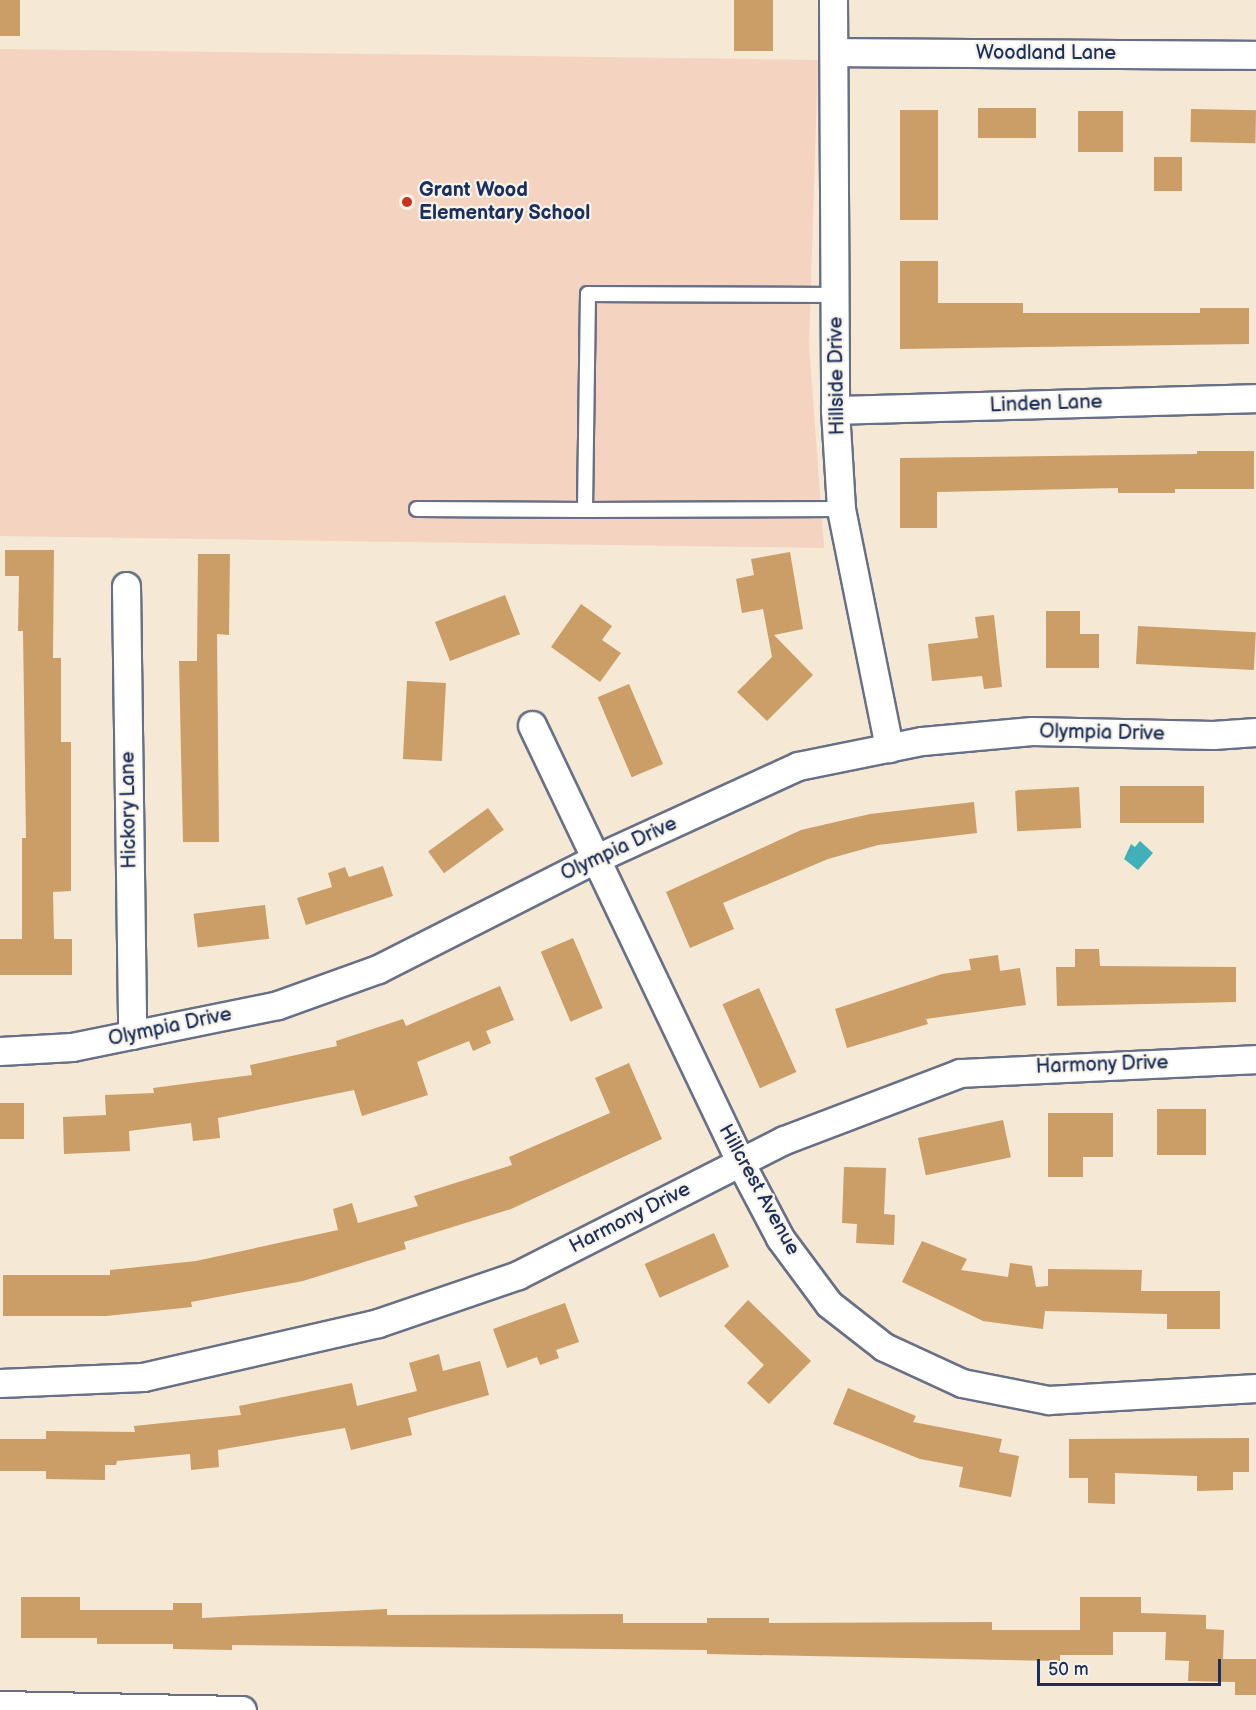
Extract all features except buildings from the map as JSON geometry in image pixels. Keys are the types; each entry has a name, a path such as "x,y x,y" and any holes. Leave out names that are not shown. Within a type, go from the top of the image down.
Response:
{"street":[{"name":"Hillside Drive","path":"833,0 835,410 841,509 889,748"},
{"name":"Woodland Lane","path":"835,52 1256,55"},
{"name":"Linden Lane","path":"835,410 1256,398"},
{"name":"Hickory Lane","path":"126,585 132,1035"},
{"name":"Hillcrest Avenue","path":"532,725 741,1162 780,1238 829,1304 884,1347 963,1383 1049,1400 1256,1388"},
{"name":"Olympia Drive","path":"0,1051 72,1047 278,1005 378,969 595,859 798,766 889,748 1032,731 1213,735 1256,732"},
{"name":"Harmony Drive","path":"0,1383 143,1377 378,1323 518,1275 784,1140 960,1072 1256,1059"},
{"path":"0,1705 242,1710"}],"lane":[{"path":"585,510 588,294 835,295"},
{"path":"417,509 841,509"}],"shaded area":[{"name":"Grant Wood Elementary School","path":"0,49 818,60 809,345 824,548 0,536"}],"water":[{"path":"1140,841 1153,853 1138,870 1124,859 1131,844 1135,847"}],"place":[{"name":"Grant Wood Elementary School","path":"407,202"}]}
